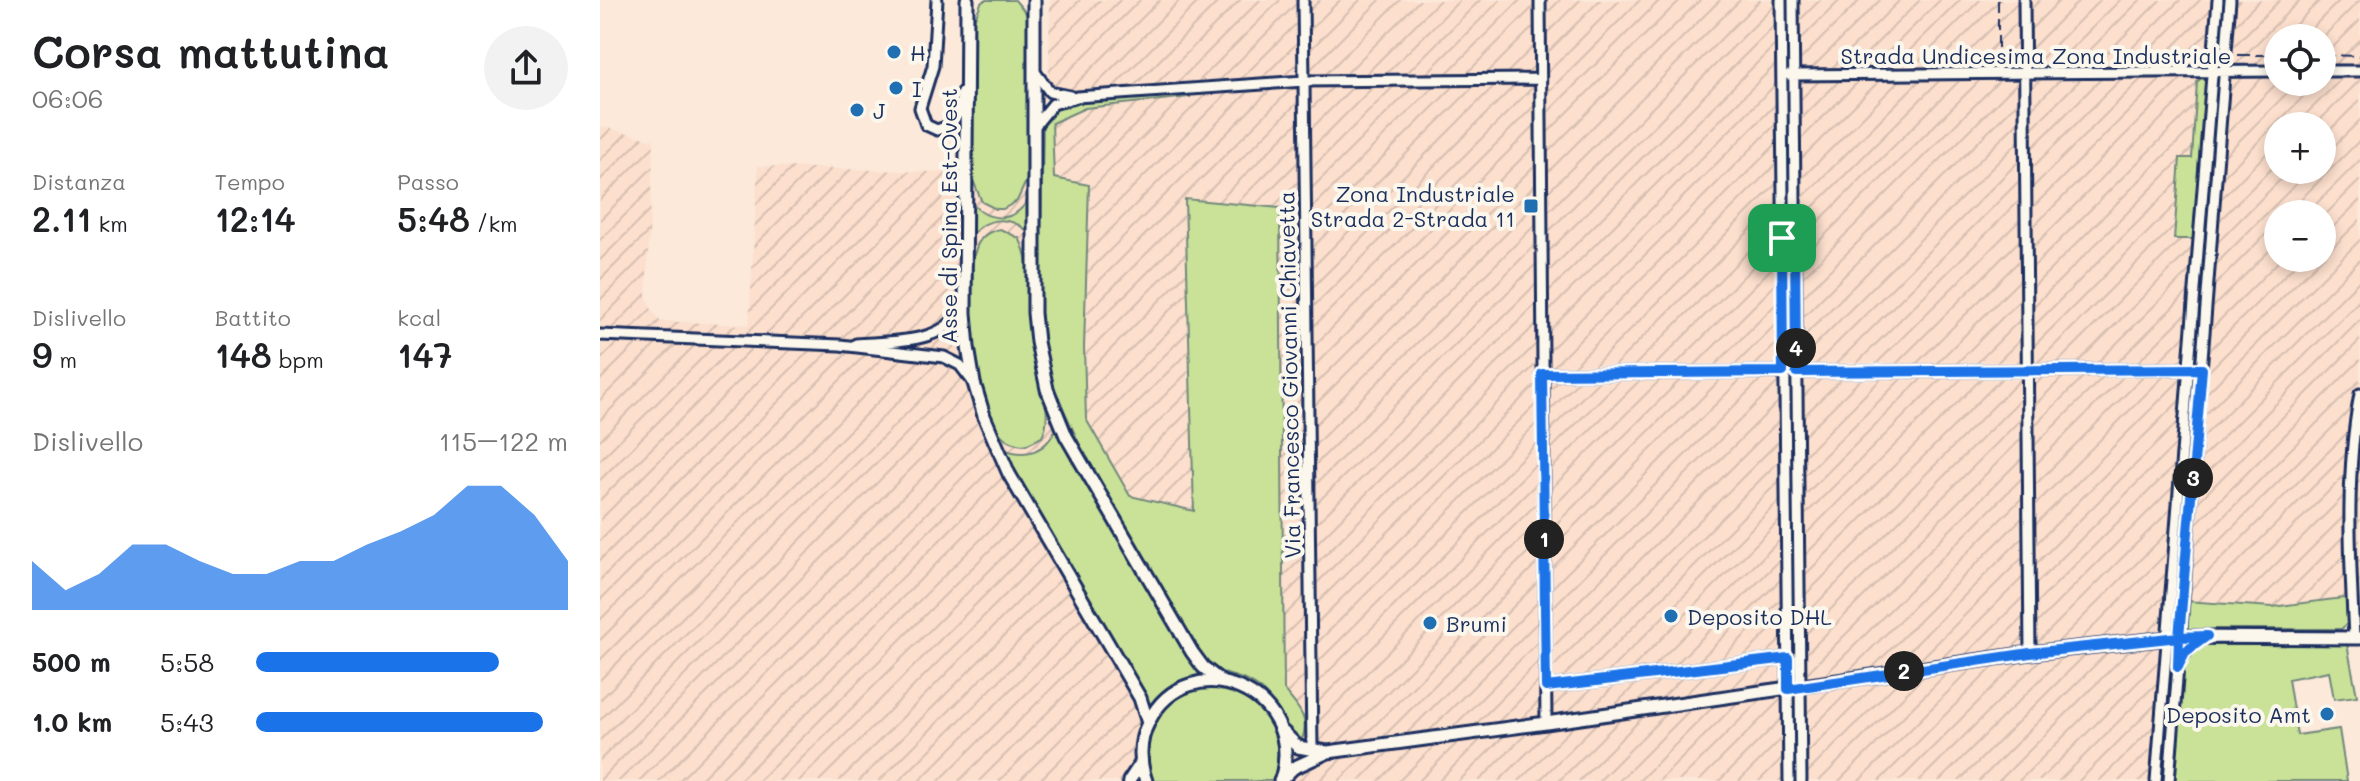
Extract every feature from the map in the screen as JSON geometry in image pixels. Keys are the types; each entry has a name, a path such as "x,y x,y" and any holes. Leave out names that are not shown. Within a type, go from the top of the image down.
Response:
{"main road":[{"name":"Asse di Spina Est-Ovest","path":"967,0 966,325 974,383 995,446 1009,474 1140,698 1148,723"},
{"path":"1034,0 1034,313 1047,389 1066,436 1192,652 1203,667 1223,683"},
{"path":"1280,781 1293,768 1328,752 2030,653 2173,637 2358,637"},
{"path":"1146,781 1141,745 1148,723 1161,704 1179,691 1200,683 1223,683 1244,689 1270,710 1281,730 1298,747 1328,752"},
{"path":"1280,781 1285,758 1281,730"},
{"path":"1129,781 1141,762"}],"street":[{"path":"937,0 933,66 920,108 922,119 931,129 946,129 955,121 959,111 962,52 967,29"},
{"name":"Via Francesco Giovanni Chiavetta","path":"1303,0 1312,749"},
{"path":"1540,0 1546,723"},
{"path":"1781,0 1788,658 1794,688 1801,781"},
{"path":"1789,781 1800,579 1793,0"},
{"path":"2024,0 2030,653"},
{"path":"2169,781 2178,667 2173,637 2189,369 2218,0"},
{"path":"2156,781 2202,369 2230,0"},
{"path":"1781,36 1793,36"},
{"path":"1034,68 1040,82 1050,92 1077,97"},
{"name":"Strada Undicesima Zona Industriale","path":"1782,75 2264,71"},
{"path":"2336,71 2360,71"},
{"path":"1034,127 1053,104 1077,97 1304,81 1540,79"},
{"path":"1782,238 1795,239"},
{"path":"840,345 905,341 945,327 958,316 966,285"},
{"path":"2193,319 2205,320"},
{"path":"600,335 840,345 951,359 974,383"},
{"path":"1542,374 2202,369"},
{"path":"2358,637 2352,453 2360,394"},
{"path":"1787,578 1800,579"},
{"path":"2178,667 2185,652 2207,636"},
{"path":"1546,687 1788,658"}],"shaded area":[{"path":"1050,0 2360,0 2360,607 2343,598 2272,607 2185,601 2174,781 600,781 600,126 654,140 646,295 660,321 749,325 758,166 1047,176"}],"green space":[{"path":"985,0 1015,0 1026,13 1029,24 1028,177 1017,201 1003,209 982,202 972,178 973,23"},
{"path":"2205,79 2206,84 2193,239 2174,239 2180,158 2192,158 2197,82"},
{"path":"1189,94 1190,97 1085,108 1052,123 1054,178 1089,185 1084,347 1086,419 1130,496 1194,511 1185,199 1280,208 1284,690 1297,707 1305,725 1302,739 1298,740 1259,688 1215,668 1200,653 1083,452 1053,386 1047,365 1040,304 1043,120 1061,104"},
{"path":"1027,201 1028,232 1014,223 999,220 985,224 972,235 972,203 985,214 1000,217 1015,213"},
{"path":"1000,229 1019,238 1024,250 1029,276 1031,344 1046,403 1046,426 1042,437 1026,445 1009,441 996,428 983,391 974,338 971,285 977,246 989,233"},
{"path":"1056,428 1069,456 1200,675 1177,682 1150,705 1003,449 1020,453 1034,451 1047,443"},
{"path":"2343,598 2348,601 2347,624 2341,629 2188,629 2185,625 2185,601 2272,607"},
{"path":"2347,644 2357,696 2334,699 2329,671 2288,679 2297,735 2339,729 2347,781 2174,781 2183,663 2199,645"},
{"path":"1215,687 1247,698 1268,719 1277,747 1273,781 1152,781 1146,763 1146,746 1157,717 1182,696"}],"railway":[{"path":"1998,0 1998,50"},
{"path":"2238,55 2264,55"},
{"path":"2336,55 2360,56"}],"place":[{"name":"H","path":"894,52"},
{"name":"I","path":"896,88"},
{"name":"J","path":"857,110"},
{"name":"Zona Industriale Strada 2-Strada 11","path":"1531,206"},
{"name":"Deposito DHL","path":"1671,616"},
{"name":"Brumi","path":"1430,623"},
{"name":"Deposito Amt","path":"2327,714"}],"route":[{"path":"1782,238 1783,372 1542,374 1546,687 1788,658 1788,689 2030,653 2166,637 2179,637 2178,667 2185,652 2207,636 2179,637 2202,369 1796,372 1795,239 1782,238"}]}
